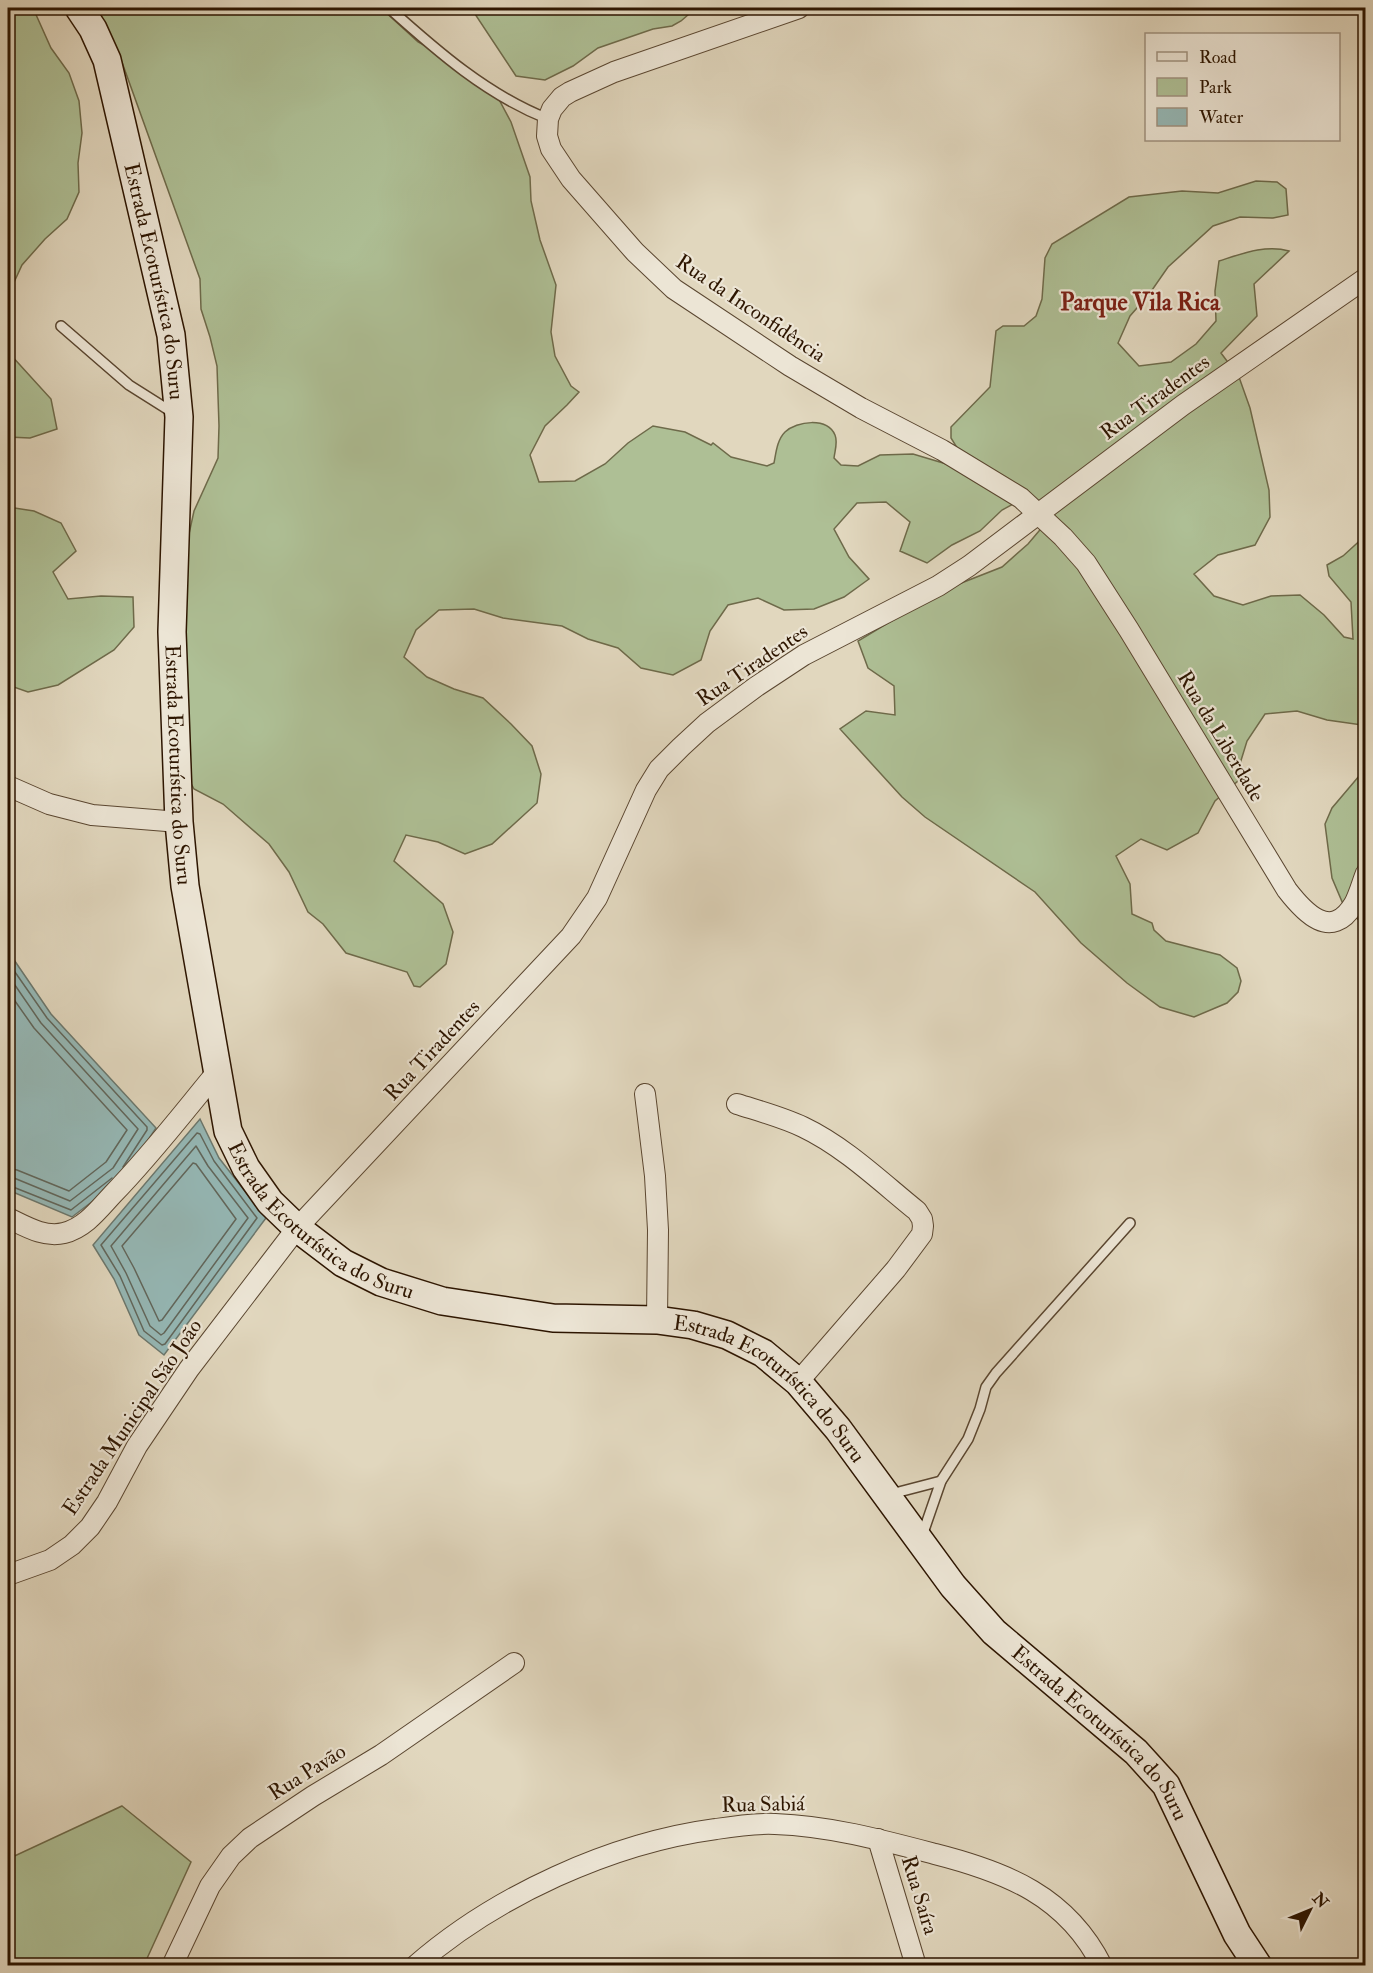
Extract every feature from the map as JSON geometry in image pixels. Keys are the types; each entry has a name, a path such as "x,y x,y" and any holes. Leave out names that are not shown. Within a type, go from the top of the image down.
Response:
{"main road":[{"name":"Estrada Ecoturística do Suru","path":"79,8 93,28 107,60 171,335 179,417 172,632 179,822 185,886 228,1131 246,1168 270,1202 297,1228 343,1263 381,1282 442,1301 553,1318 657,1320 693,1325 728,1335 763,1353 798,1382 838,1429 952,1586 994,1632 1136,1752 1166,1785 1237,1934 1258,1965"}],"street":[{"path":"548,119 552,109 562,98 614,72 799,8"},
{"name":"Rua da Inconfidência","path":"548,119 547,136 551,149 571,179 634,252 674,289 790,366 861,408 942,450 1021,498 1039,513"},
{"name":"Rua Tiradentes","path":"297,1228 571,936 597,898 646,790 659,769 681,747 715,717 804,655 938,586 992,550 1193,399 1365,278"},
{"name":"Rua da Liberdade","path":"1039,513 1064,537 1092,572 1287,890 1302,910 1312,918 1323,921 1332,921 1341,917 1354,903 1365,873"},
{"path":"8,786 49,804 92,815 179,822"},
{"path":"8,1218 45,1234 63,1234 76,1228 92,1216 145,1161 217,1072"},
{"path":"645,1094 655,1176 658,1230 657,1320"},
{"path":"737,1104 788,1121 826,1140 917,1211 922,1219 922,1234 896,1269 798,1382"},
{"name":"Estrada Municipal São João","path":"8,1575 50,1560 72,1545 90,1527 107,1502 137,1446 189,1369 297,1228"},
{"name":"Rua Pavão","path":"172,1965 210,1886 231,1857 250,1838 305,1801 381,1755 514,1663"},
{"name":"Rua Sabiá","path":"415,1965 467,1925 497,1906 538,1885 641,1845 688,1833 733,1826 772,1824 843,1830 944,1856 1022,1884 1040,1894 1068,1917 1102,1965"},
{"name":"Rua Saíra","path":"878,1839 916,1965"}],"lane":[{"path":"389,8 476,80 521,109 548,119"},
{"path":"61,326 129,386 179,417"},
{"path":"920,1542 941,1481 968,1439 986,1387 1130,1222"},
{"path":"886,1496 941,1481"}],"green space":[{"path":"8,8 33,8 51,48 69,73 79,101 82,133 78,163 79,192 67,219 22,265 10,291 14,324 10,354 51,399 57,429 30,438 8,437"},
{"path":"77,8 381,8 418,42 446,57 496,94 511,122 530,177 531,201 540,240 556,285 551,332 555,356 571,386 579,392 545,426 530,455 539,482 575,481 605,464 628,443 653,426 685,432 711,445 713,443 731,457 767,466 774,463 779,443 785,432 804,423 819,423 826,425 835,435 834,458 841,465 858,466 880,455 913,454 960,468 964,459 951,438 951,427 990,387 996,331 1003,326 1024,326 1036,316 1042,299 1045,258 1052,244 1129,197 1182,191 1218,193 1256,181 1277,182 1286,189 1288,215 1273,218 1240,217 1213,226 1168,267 1130,316 1118,343 1139,366 1171,362 1196,344 1216,321 1215,291 1219,261 1263,249 1289,251 1254,284 1257,316 1221,353 1239,377 1250,408 1269,490 1270,517 1255,545 1218,555 1194,574 1214,596 1243,605 1271,596 1300,595 1324,615 1344,637 1353,639 1351,602 1329,576 1327,565 1343,556 1365,536 1365,722 1362,725 1327,720 1297,711 1265,714 1247,741 1239,767 1246,780 1238,781 1215,801 1198,833 1167,850 1141,839 1116,856 1130,884 1132,914 1152,923 1154,930 1166,941 1220,955 1237,968 1241,981 1238,992 1227,1003 1194,1017 1160,1007 1127,983 1081,943 1035,892 925,817 902,797 840,729 866,711 895,715 894,686 868,668 858,641 941,591 1002,567 1028,544 1050,518 1030,495 1002,510 980,531 952,545 927,563 900,551 910,522 886,502 857,503 834,529 849,557 869,579 844,597 814,609 784,610 758,598 728,605 710,631 701,660 673,675 641,668 618,648 588,639 562,626 503,618 474,609 439,610 416,630 404,657 427,677 483,698 532,746 541,774 537,803 492,844 465,854 438,842 406,835 394,861 443,904 453,932 446,964 420,987 414,986 407,972 346,953 323,924 308,912 289,872 269,844 223,804 194,789 179,761 187,543 194,511 218,458 217,366 201,309 200,279 119,54"},
{"path":"471,8 696,8 672,26 653,29 598,48 573,66 545,80 516,76"},
{"path":"8,507 34,511 61,523 76,551 53,572 68,599 101,596 133,597 134,627 114,650 58,685 28,692 8,685"},
{"path":"1365,769 1365,924 1346,911 1332,878 1325,824 1332,808"},
{"path":"122,1806 191,1862 144,1965 8,1965 8,1859"}],"water":[{"path":"8,951 51,1014 156,1128 123,1178 72,1217 8,1190"},
{"path":"200,1119 219,1158 266,1218 164,1355 139,1335 114,1279 93,1245"}],"district":[{"name":"Parque Vila Rica","path":"1140,302"}]}
